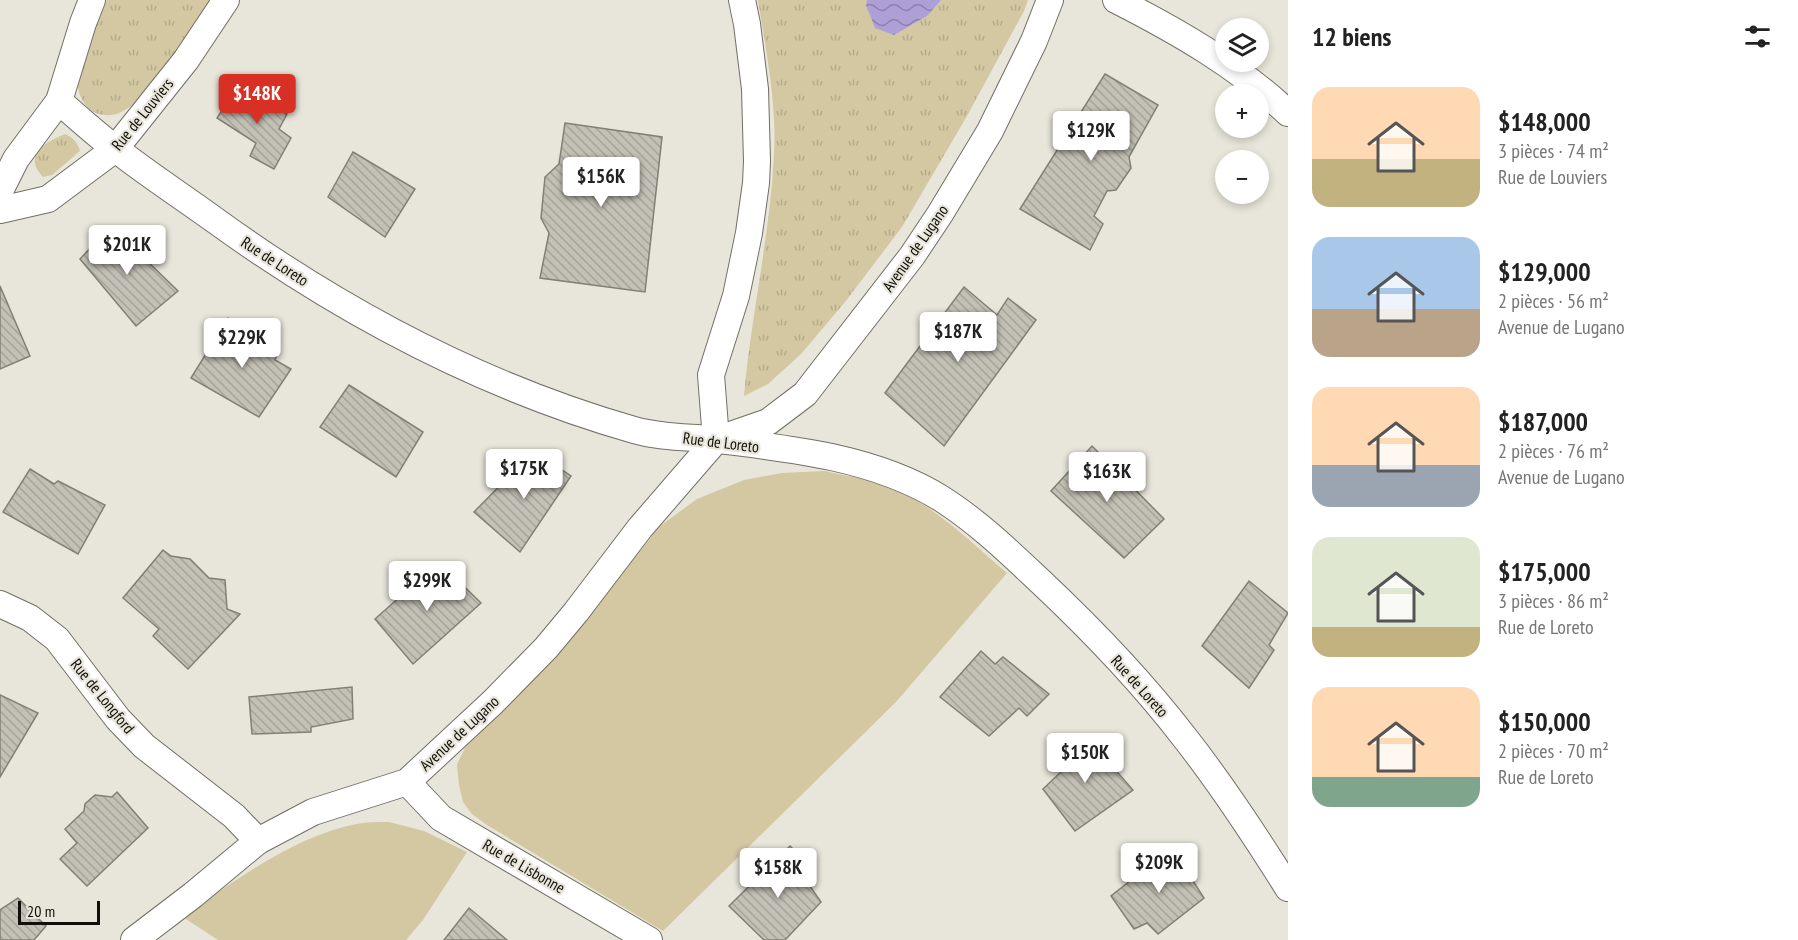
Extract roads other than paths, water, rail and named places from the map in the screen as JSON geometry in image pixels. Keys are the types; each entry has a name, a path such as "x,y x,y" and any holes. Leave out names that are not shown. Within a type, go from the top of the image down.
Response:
{"street":[{"path":"0,191 16,159 59,101 92,0"},
{"name":"Rue de Louviers","path":"0,210 48,199 115,149 186,60 226,0"},
{"path":"716,440 711,375 736,296 749,233 757,172 755,89 742,0"},
{"name":"Avenue de Lugano","path":"134,940 258,841 313,812 407,782 493,702 546,648 640,528 716,440 768,422 805,394 912,256 990,131 1034,41 1050,0"},
{"path":"1116,0 1159,22 1223,62 1288,112"},
{"name":"Rue de Loreto","path":"59,101 115,149 231,232 305,281 427,349 515,388 590,417 641,432 716,440 838,458 894,475 944,500 1011,554 1065,605 1148,692 1186,738 1288,888"},
{"name":"Rue de Longford","path":"0,604 30,618 57,639 118,719 144,746 234,816 258,841"},
{"name":"Rue de Lisbonne","path":"407,782 441,818 650,940"}],"water":[{"path":"867,0 941,0 927,16 894,35 875,28 866,5"}]}
